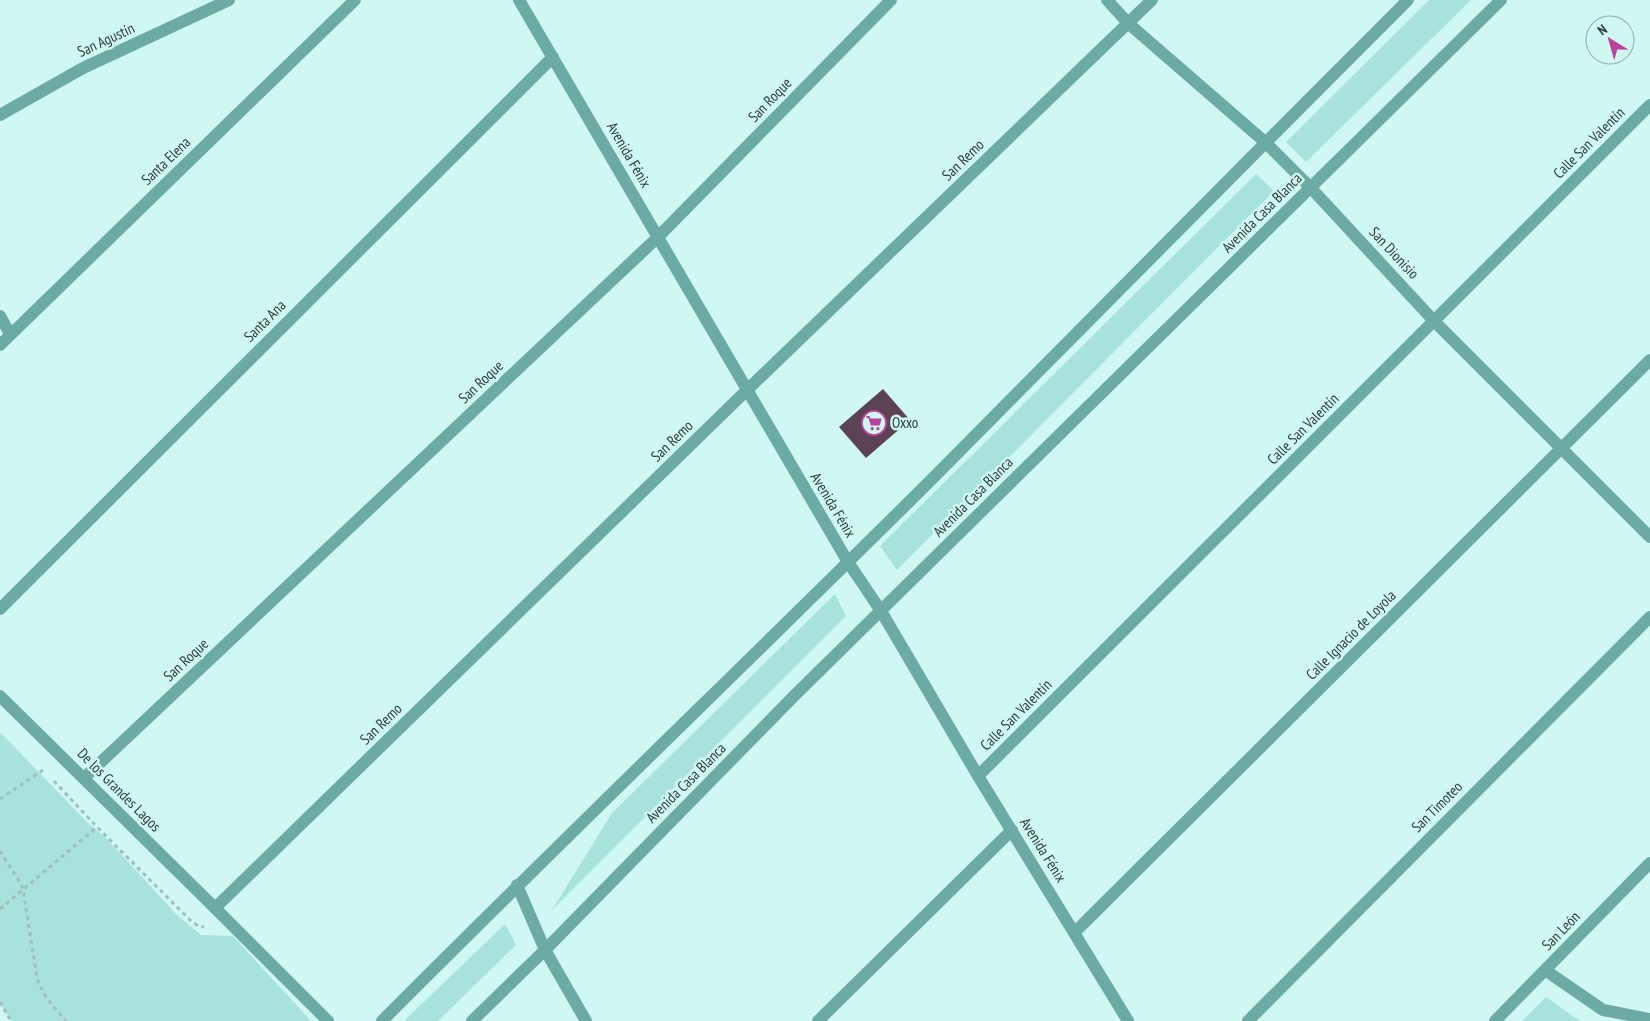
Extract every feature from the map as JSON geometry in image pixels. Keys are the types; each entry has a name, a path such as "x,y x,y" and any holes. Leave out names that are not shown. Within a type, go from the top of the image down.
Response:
{"street":[{"name":"San Agustín","path":"0,115 83,68 229,0"},
{"name":"Santa Elena","path":"0,344 355,0"},
{"name":"Avenida Fénix","path":"519,0 746,391 1128,1021"},
{"name":"San Roque","path":"84,778 658,237 891,0"},
{"name":"San Dionisio","path":"1107,0 1129,24 1265,142 1311,188 1434,321 1650,537"},
{"name":"San Remo","path":"215,908 746,391 1152,0"},
{"path":"382,1021 517,885 848,562 1408,0"},
{"name":"Avenida Casa Blanca","path":"472,1021 545,950 794,696 1500,0"},
{"name":"Santa Ana","path":"0,609 553,57"},
{"name":"Calle San Valentín","path":"978,776 1650,105"},
{"path":"0,316 10,334"},
{"name":"Calle Ignacio de Loyola","path":"1075,932 1650,360"},
{"name":"San Timoteo","path":"1248,1021 1650,617"},
{"name":"De los Grandes Lagos","path":"0,696 328,1021"},
{"path":"818,1021 1012,830"},
{"name":"San León","path":"1495,1021 1650,862"},
{"path":"517,885 545,950 586,1021"},
{"path":"1545,970 1603,1010 1650,1019"}],"path":[{"path":"37,764 96,827 198,926 215,929 234,927"},
{"path":"0,799 43,770"},
{"path":"0,909 96,827"},
{"path":"0,851 23,889 37,978 46,999 66,1021"},
{"path":"0,1002 12,1021"}],"shaded area":[{"path":"1429,0 1471,0 1306,162 1286,142"},
{"path":"1256,174 1274,191 897,570 880,546"},
{"path":"835,594 846,616 552,910 612,813"},
{"path":"0,732 88,823 106,838 178,916 201,935 233,936 311,1021 11,1021 0,1003"},
{"path":"505,924 516,945 438,1021 404,1021"},
{"path":"1546,997 1580,1021 1522,1021"}],"building":[{"name":"Oxxo","path":"883,389 910,420 866,458 839,427"}],"place":[{"name":"Oxxo","path":"874,423"}]}
